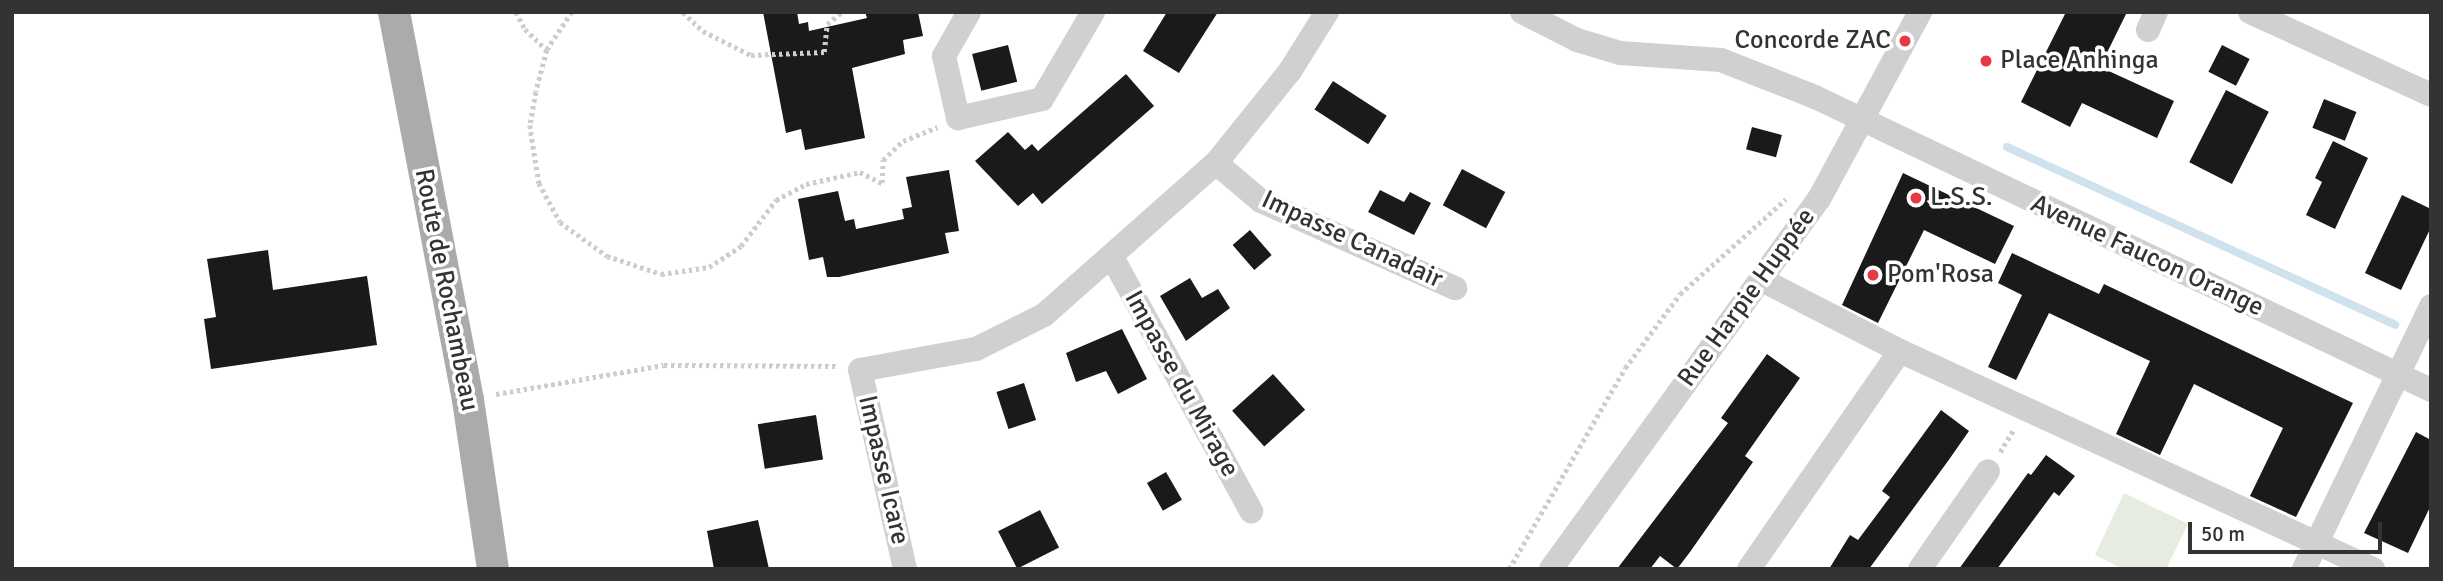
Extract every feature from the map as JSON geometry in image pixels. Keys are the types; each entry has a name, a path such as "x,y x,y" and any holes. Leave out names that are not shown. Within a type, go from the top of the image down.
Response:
{"main road":[{"name":"Route de Rochambeau","path":"394,12 468,400 494,569"}],"street":[{"path":"969,12 944,56 957,118 1041,99 1093,12"},
{"path":"860,370 976,349 1044,315 1216,163 1290,71 1327,12"},
{"name":"Avenue Faucon Orange","path":"1522,12 1577,40 1620,53 1721,60 1863,121 2431,390"},
{"name":"Rue Harpie Huppée","path":"1551,569 1819,200 1920,12"},
{"path":"2250,12 2431,95"},
{"name":"Impasse Canadair","path":"1216,163 1261,201 1455,288"},
{"name":"Impasse du Mirage","path":"1112,257 1251,511"},
{"path":"1762,280 1900,351 2373,569"},
{"path":"2304,569 2431,306"},
{"path":"1749,569 1900,351"},
{"name":"Impasse Icare","path":"860,370 905,569"},
{"path":"1920,569 1988,471"}],"path":[{"path":"516,12 525,29 547,50"},
{"path":"572,12 547,50 530,125 539,183 560,222 607,256 661,274 709,267 741,246 776,200 806,184 860,172 882,183 884,160 903,141 957,118"},
{"path":"683,12 703,31 751,55 824,52 827,24 842,12"},
{"path":"1508,569 1625,368 1680,294 1794,191"},
{"path":"468,400 559,379 664,365 850,366 860,370"},
{"path":"1988,471 2025,410"}],"shaded area":[{"path":"2124,493 2188,524 2166,569 2123,569 2095,555"}],"building":[{"path":"763,12 797,12 799,24 808,22 809,31 867,18 865,12 918,12 923,36 903,40 905,54 852,68 865,138 805,150 801,129 786,133"},
{"path":"1167,12 1218,12 1179,73 1143,51"},
{"path":"2066,12 2127,12 2100,67 2174,101 2157,138 2082,103 2070,127 2021,102"},
{"path":"1008,45 1017,82 981,91 972,54"},
{"path":"2222,45 2250,59 2236,86 2208,72"},
{"path":"1126,74 1154,106 1042,204 1033,193 1018,206 975,161 1008,132 1025,150 1032,144 1038,151"},
{"path":"1333,81 1387,116 1368,144 1314,110"},
{"path":"2226,90 2269,112 2232,184 2189,162"},
{"path":"2324,99 2356,112 2345,141 2312,128"},
{"path":"1752,127 1782,135 1776,157 1746,149"},
{"path":"2333,141 2368,158 2335,229 2306,215 2322,182 2315,178"},
{"path":"1462,169 1505,192 1486,228 1443,205"},
{"path":"949,170 959,231 945,233 949,253 839,277 827,277 823,257 809,260 798,199 838,191 845,221 854,219 856,229 904,219 902,209 912,207 906,177"},
{"path":"1903,173 2014,226 1995,264 1924,230 1878,323 1842,305"},
{"path":"1380,190 1404,202 1410,192 1431,203 1414,235 1368,212"},
{"path":"2402,195 2431,209 2431,227 2401,290 2365,273"},
{"path":"1250,230 1272,255 1254,270 1233,245"},
{"path":"268,250 273,290 367,276 377,345 211,369 204,319 216,317 207,259"},
{"path":"2012,253 2099,294 2104,284 2353,403 2296,517 2250,496 2283,428 2194,384 2160,455 2116,434 2150,361 2049,313 2016,380 1988,367 2022,295 1998,283"},
{"path":"1190,278 1202,298 1218,289 1230,308 1186,341 1160,296"},
{"path":"1122,329 1147,379 1118,394 1106,371 1076,382 1066,353"},
{"path":"1767,354 1800,378 1745,456 1753,462 1677,569 1660,556 1650,569 1617,569 1728,423 1721,418"},
{"path":"1273,374 1305,410 1264,446 1232,411"},
{"path":"1024,383 1036,420 1008,429 996,392"},
{"path":"1941,410 1969,431 1948,461 1869,569 1829,569 1850,535 1858,540 1890,497 1882,491"},
{"path":"816,415 823,459 765,469 758,424"},
{"path":"2416,432 2431,440 2431,505 2408,553 2364,533"},
{"path":"2046,455 2075,476 2059,496 2054,492 1997,569 1959,569 2028,473 2031,475"},
{"path":"1166,472 1182,500 1163,511 1147,483"},
{"path":"1040,510 1059,547 1017,569 998,531"},
{"path":"758,520 769,569 714,569 707,531"}],"waterway":[{"path":"2007,147 2395,325"}],"place":[{"name":"Concorde ZAC","path":"1905,41"},
{"name":"Place Anhinga","path":"1986,61"},
{"name":"L.S.S.","path":"1916,198"},
{"name":"Pom'Rosa","path":"1873,275"}]}
